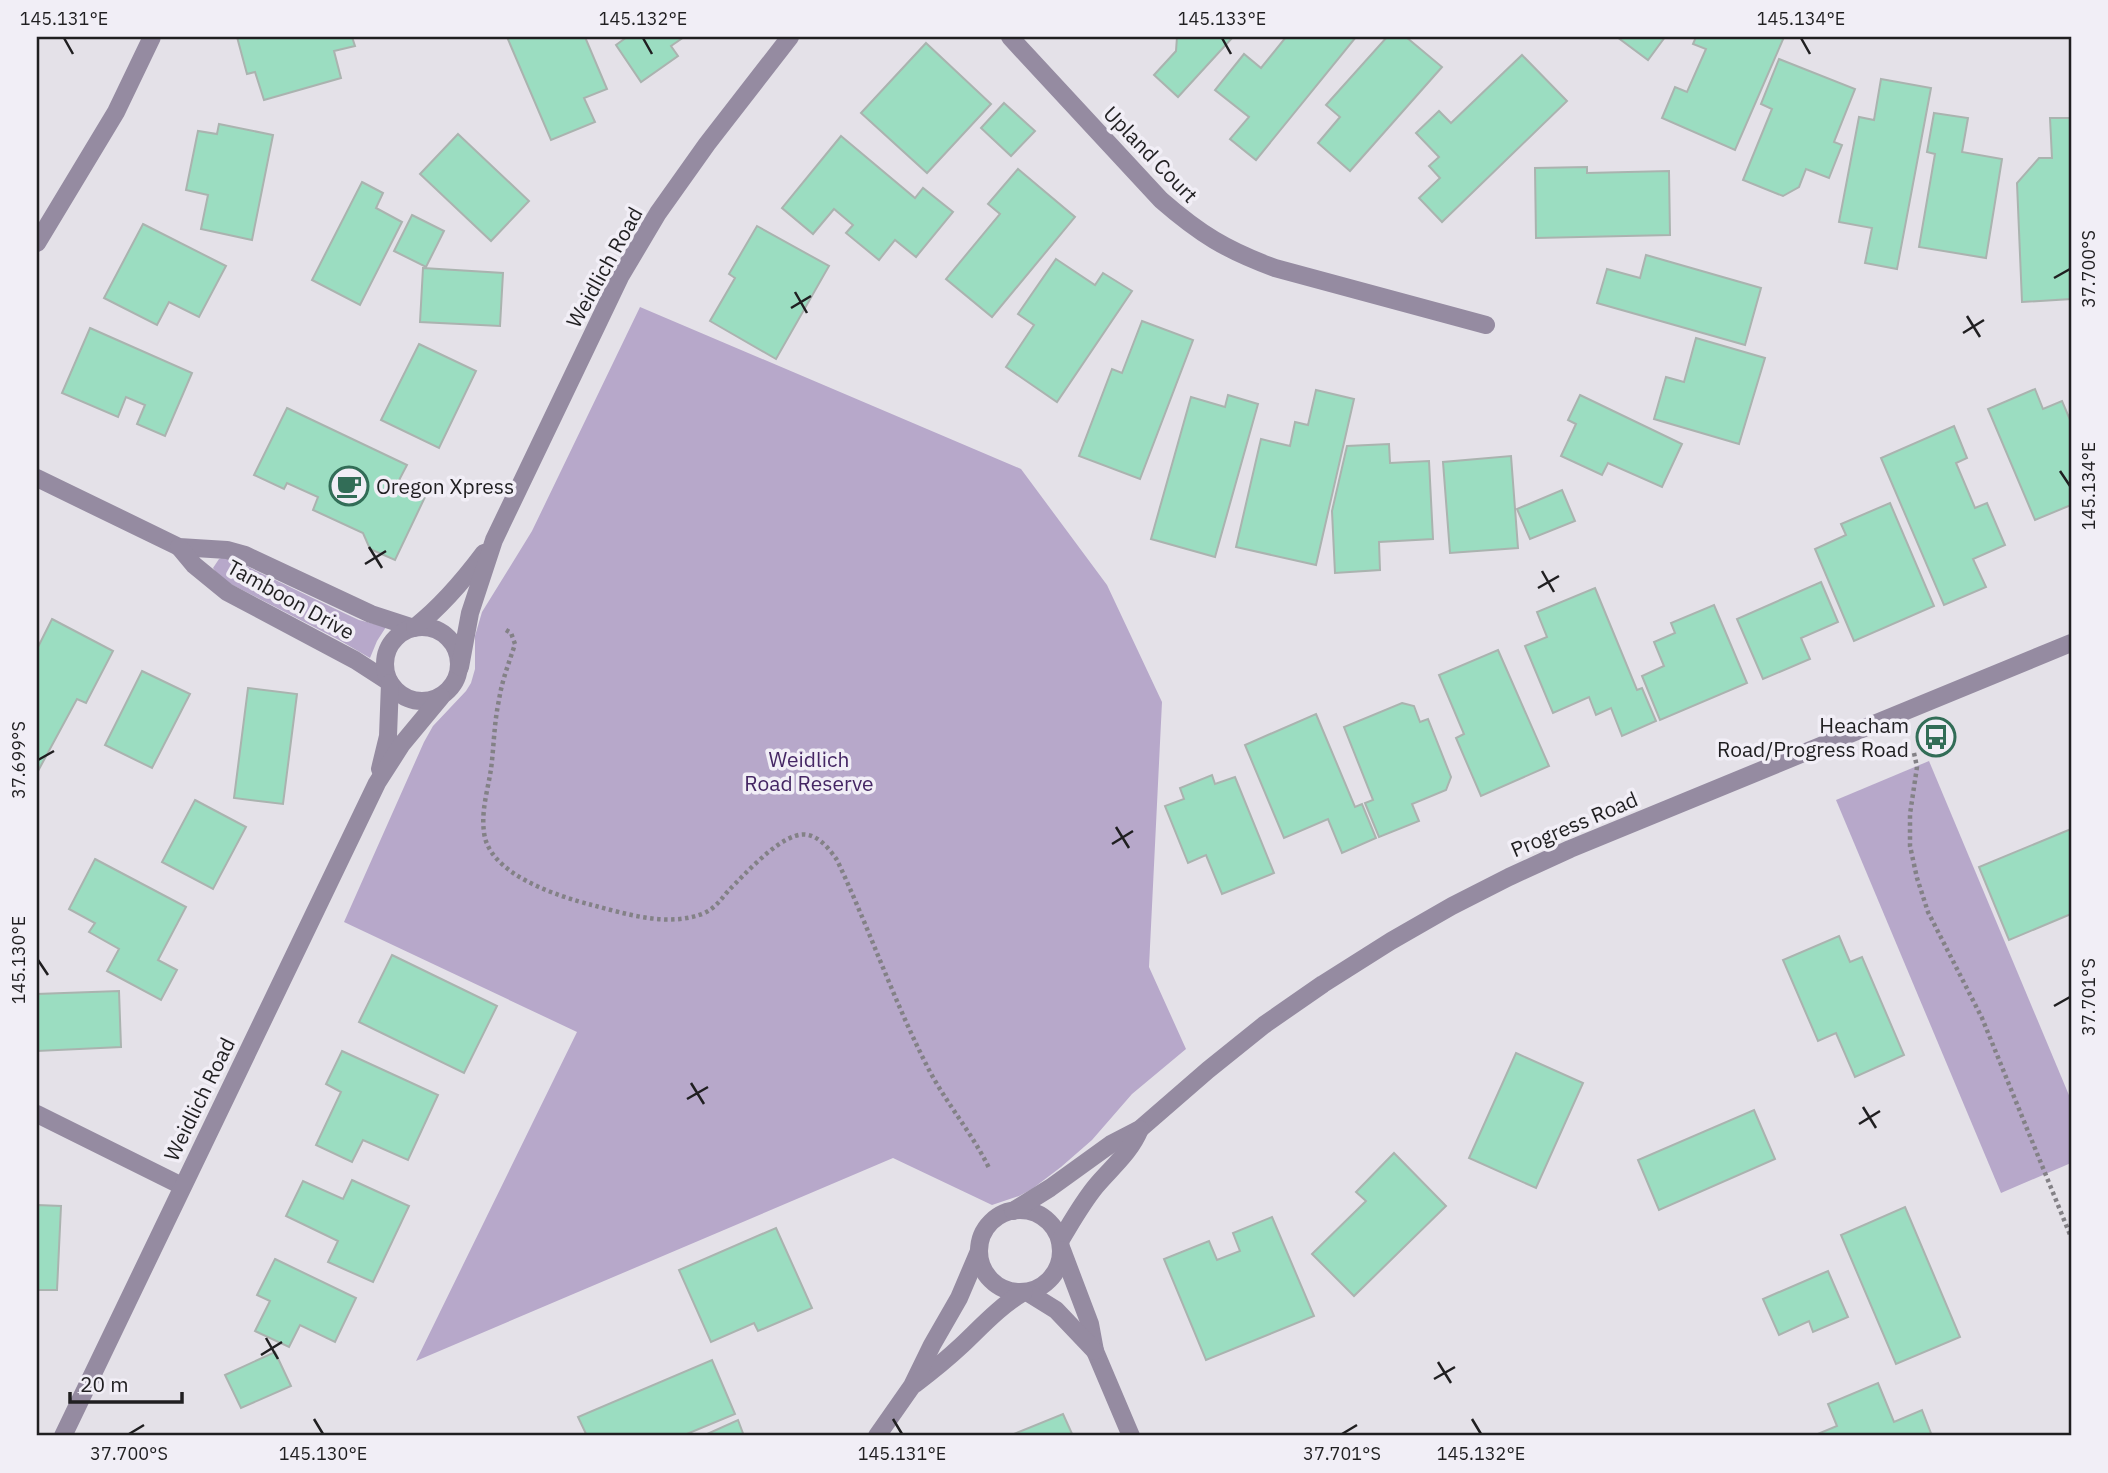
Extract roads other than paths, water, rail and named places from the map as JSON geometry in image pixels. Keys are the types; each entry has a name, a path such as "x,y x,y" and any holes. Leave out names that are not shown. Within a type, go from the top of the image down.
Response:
{"street":[{"path":"37,243 116,113 152,37"},
{"name":"Weidlich Road","path":"460,667 470,612 494,540 621,277 658,213 706,144 790,37"},
{"name":"Upland Court","path":"1010,37 1161,200 1214,242 1275,268 1486,325"},
{"name":"Tamboon Drive","path":"37,478 179,547 227,550 245,555 371,614 414,628"},
{"name":"Weidlich Road","path":"414,628 438,609 462,583 494,540"},
{"name":"Tamboon Drive","path":"179,547 194,565 227,592 355,660 389,683"},
{"path":"426,627 447,636 455,645 460,667 457,679 441,697 418,702 398,692 389,683 385,671 388,649 394,639 414,628 426,627"},
{"name":"Progress Road","path":"1013,1211 1111,1144 1140,1129 1264,1025 1322,984 1391,941 1509,877 1570,849 2071,643"},
{"name":"Weidlich Road","path":"377,783 388,736 389,683"},
{"name":"Weidlich Road","path":"63,1436 377,783 402,744 441,697"},
{"path":"37,1114 182,1186"},
{"name":"Progress Road","path":"1060,1243 1084,1202 1126,1155 1140,1129"},
{"path":"877,1436 912,1387 959,1298 979,1251 981,1237 988,1226 998,1217 1025,1210 1047,1220 1055,1230 1090,1324 1095,1351 1131,1436"},
{"path":"912,1387 947,1359 1011,1299 1039,1288 1049,1280 1061,1257 1060,1243"},
{"path":"979,1251 981,1264 998,1286 1010,1291 1026,1292 1056,1310 1095,1351"}],"place":[{"name":"Oregon Xpress","path":"349,486"},
{"name":"Heacham Road/Progress Road","path":"1936,737"}],"park label":[{"name":"Weidlich Road Reserve","path":"809,771"}]}
